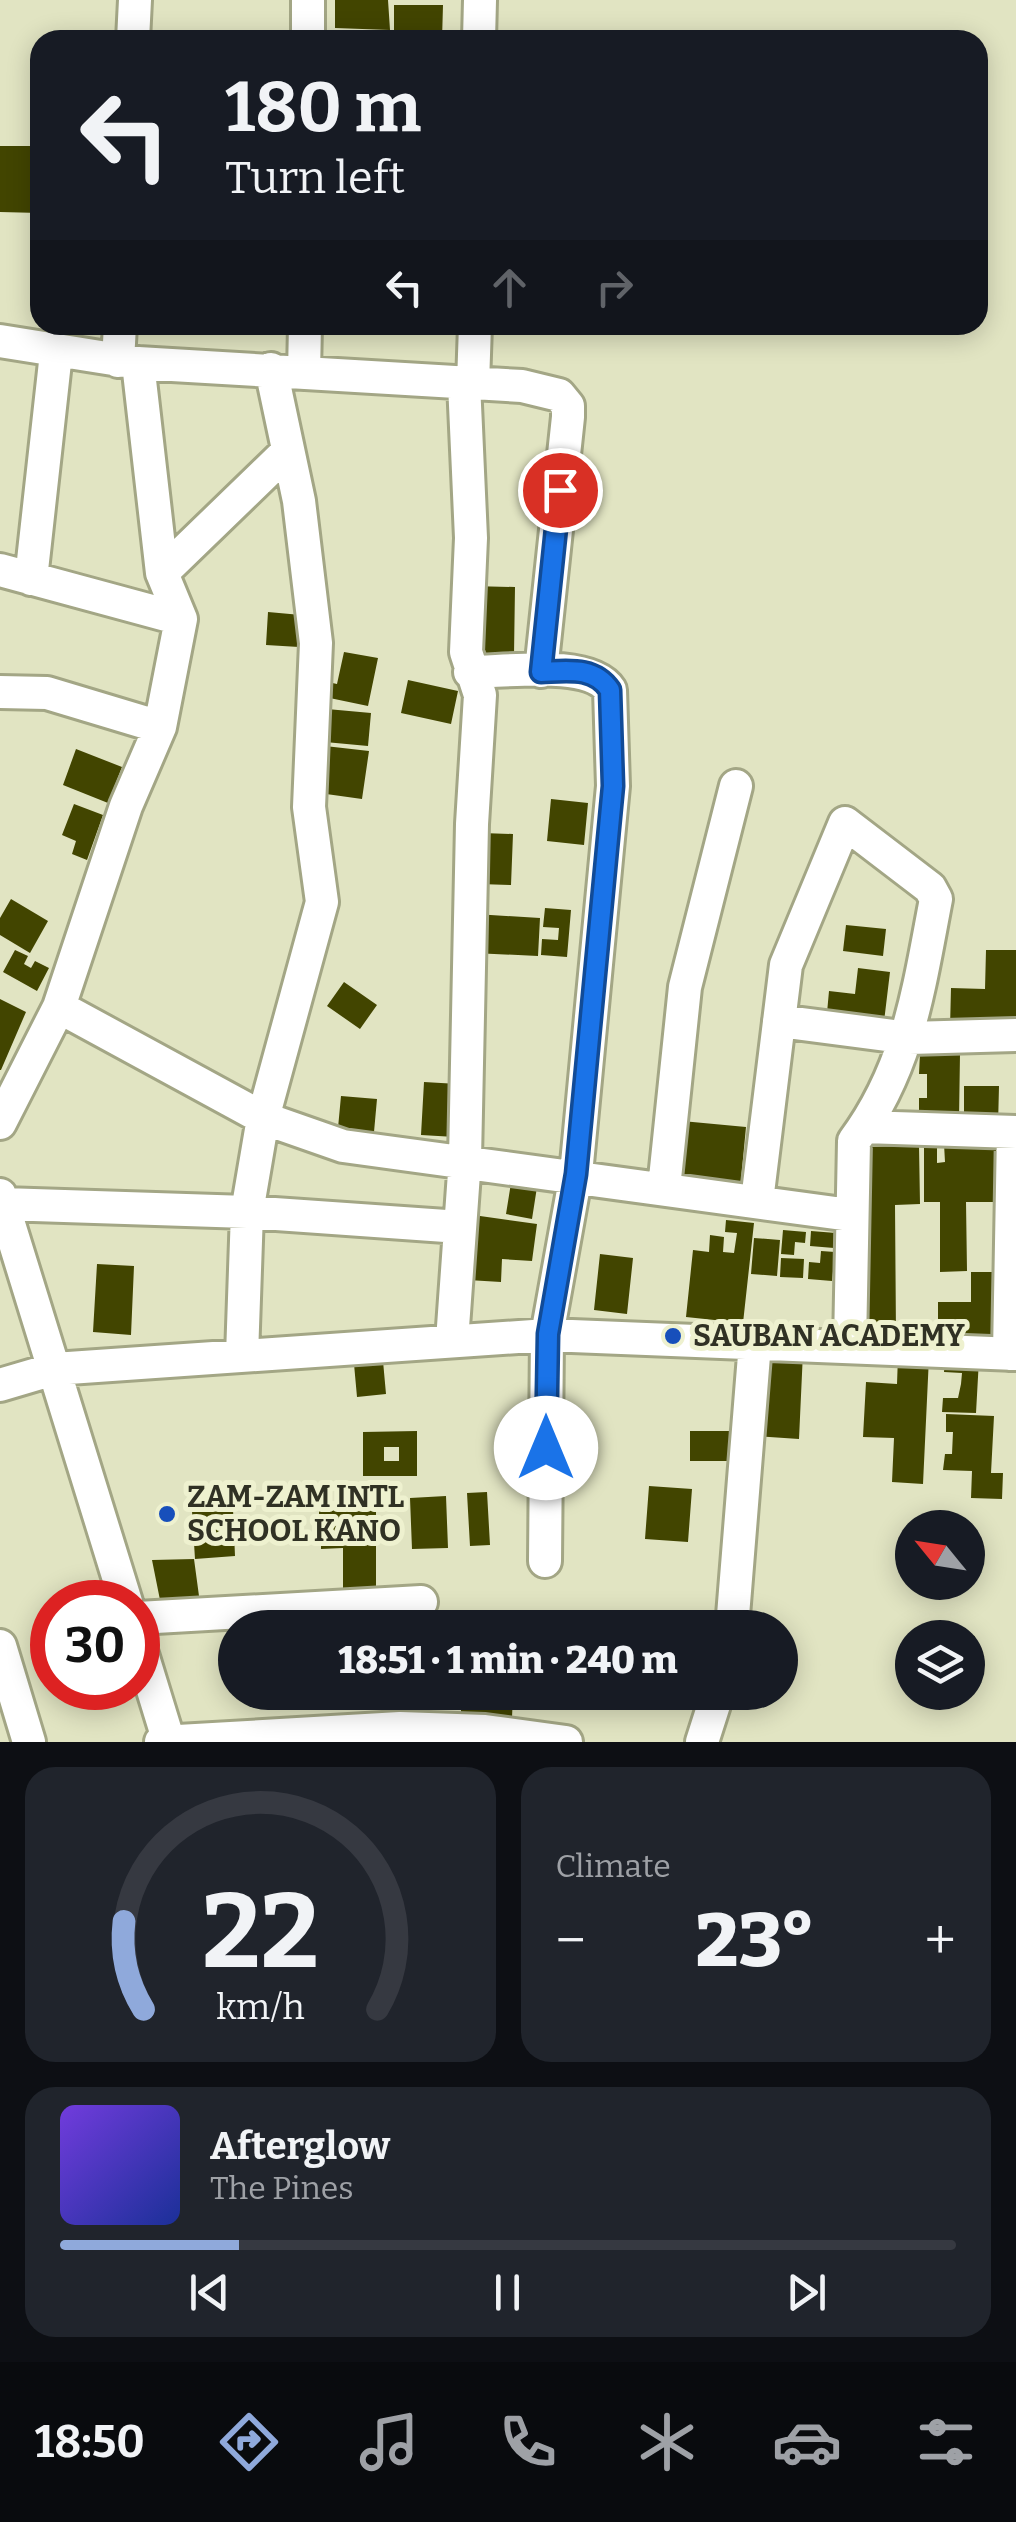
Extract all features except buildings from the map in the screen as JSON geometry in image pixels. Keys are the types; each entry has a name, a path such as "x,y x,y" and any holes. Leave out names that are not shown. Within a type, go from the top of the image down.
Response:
{"street":[{"path":"134,30 135,0"},
{"path":"308,0 308,30"},
{"path":"479,30 480,0"},
{"path":"0,1123 59,1007 126,806 160,727 180,620 162,573 122,335"},
{"path":"304,373 305,335"},
{"path":"452,1341 465,1160 472,824 480,695 466,652 470,538 468,383 474,335"},
{"path":"0,341 128,362 522,386 560,395 568,406 541,672"},
{"path":"56,352 15,575 180,620"},
{"path":"242,1356 247,1212 263,1118 322,902 308,807 316,644 299,501 270,369"},
{"path":"162,573 286,452"},
{"path":"470,672 584,671 604,680 610,690 613,786 576,1174 548,1334 546,1561"},
{"path":"0,692 47,693 160,727"},
{"path":"664,1188 685,987 736,786"},
{"path":"757,1201 786,965 845,824 934,894 909,1038 854,1141 850,1345"},
{"path":"59,1007 263,1118 344,1146 576,1174 850,1215"},
{"path":"779,1021 909,1038 1016,1036"},
{"path":"0,1385 54,1369 548,1334 1013,1354 1014,1132 864,1128"},
{"path":"119,1580 2,1200 460,1227"},
{"path":"733,1610 755,1343"},
{"path":"160,1617 421,1602"},
{"path":"0,1646 29,1742"},
{"path":"157,1710 166,1741 400,1728 485,1731 566,1742"},
{"path":"702,1742 712,1710"}],"place":[{"name":"SAUBAN ACADEMY","path":"673,1336"},
{"name":"ZAM-ZAM INTL SCHOOL KANO","path":"167,1514"}],"route":[{"path":"546,1448 548,1334 576,1174 613,786 610,690 604,680 584,671 541,672 560,490"}]}
